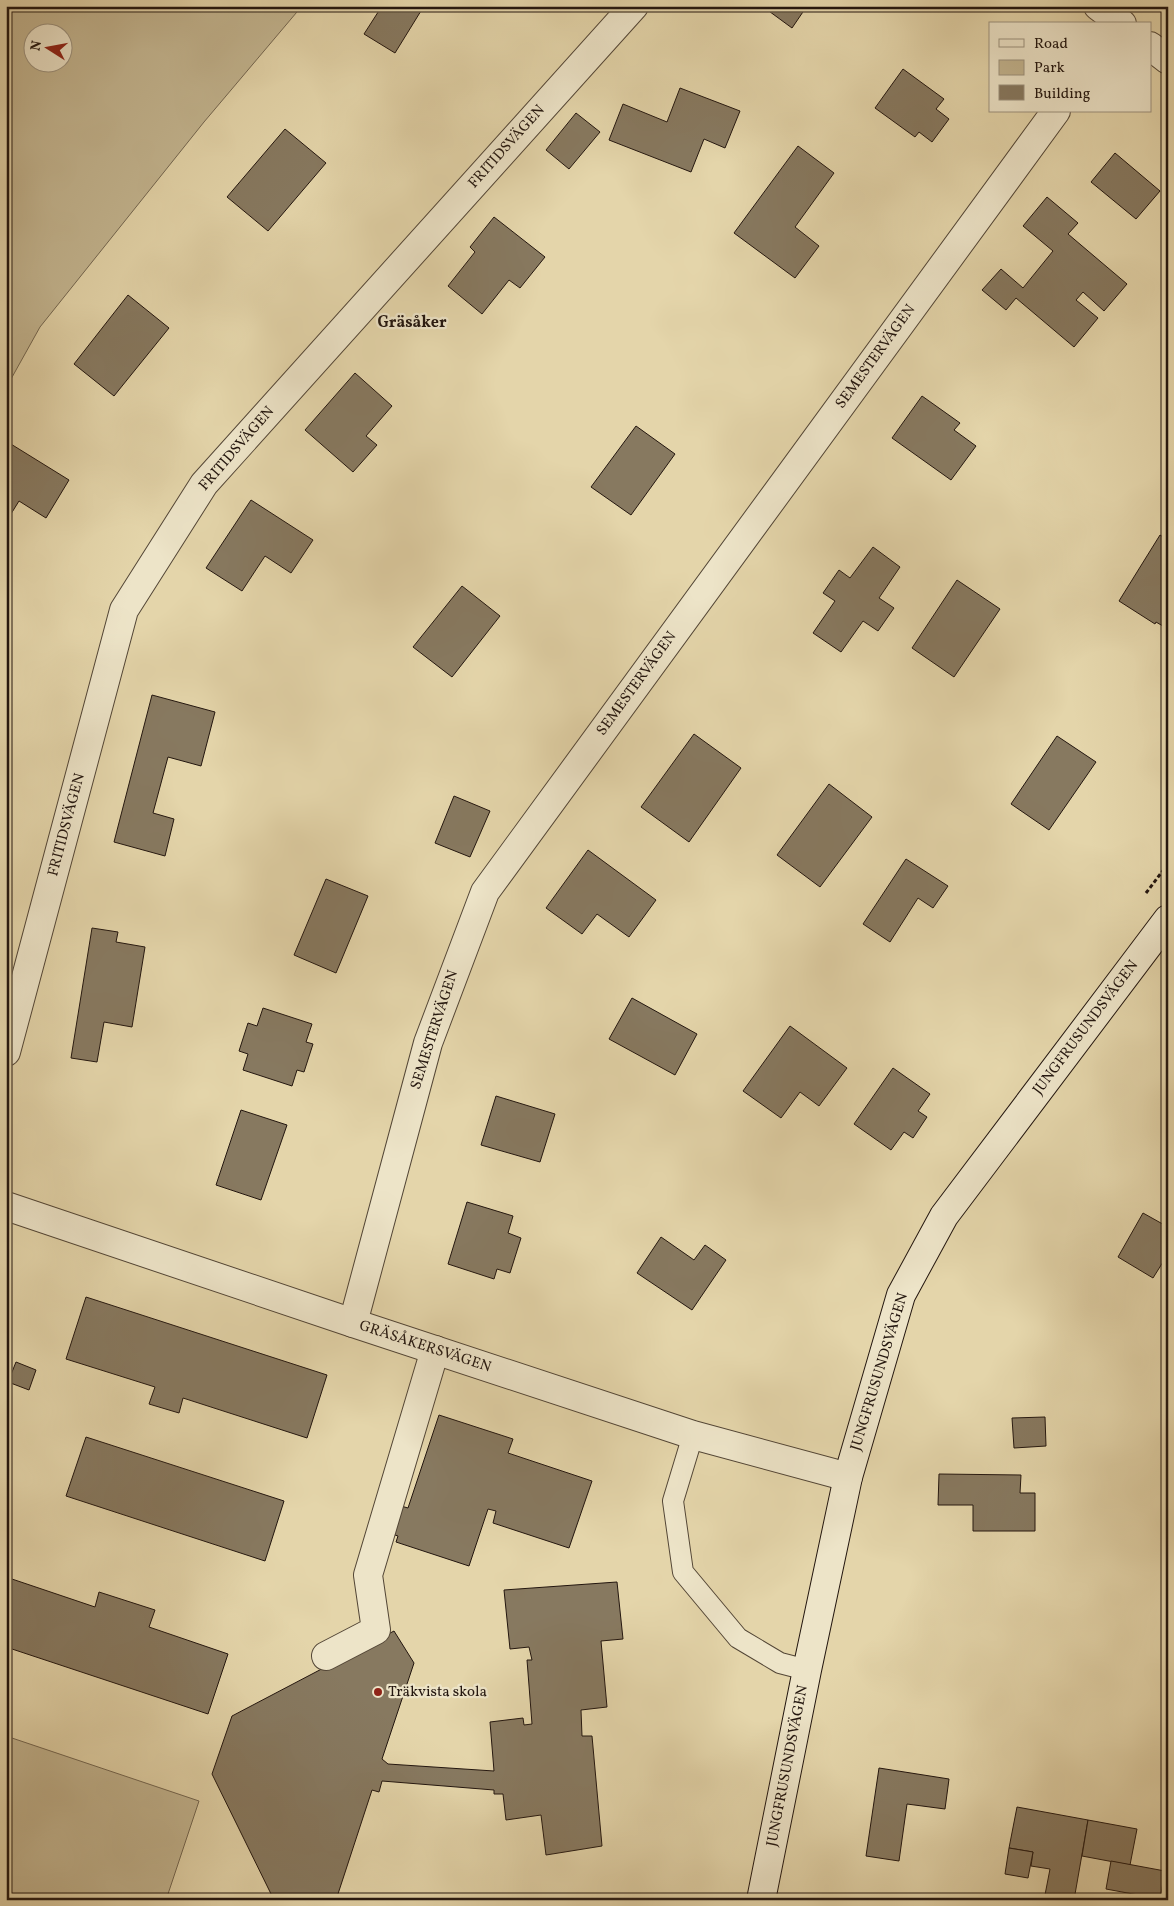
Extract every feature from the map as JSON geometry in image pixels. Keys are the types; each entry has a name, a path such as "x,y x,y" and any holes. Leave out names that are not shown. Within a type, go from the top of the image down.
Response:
{"street":[{"name":"FRITIDSVÄGEN","path":"6,1052 124,610 204,484 634,6"},
{"path":"1098,6 1120,22"},
{"path":"1152,48 1168,60"},
{"name":"SEMESTERVÄGEN","path":"353,1323 428,1043 485,892 1055,112"},
{"name":"JUNGFRUSUNDSVÄGEN","path":"761,1900 806,1670 848,1477 901,1295 944,1216 1168,919"},
{"name":"GRÄSÅKERSVÄGEN","path":"6,1206 693,1436 848,1477"},
{"path":"326,1656 376,1630 368,1575 436,1350"}],"lane":[{"path":"693,1436 673,1501 683,1572 738,1638 780,1663 806,1670"}],"green space":[{"path":"6,6 302,6 204,122 40,327 6,388"},
{"path":"6,1736 199,1801 166,1900 6,1900"}],"building":[{"path":"382,6 424,6 395,53 364,34"},
{"path":"762,6 807,6 792,28"},
{"path":"903,69 944,99 936,109 949,119 932,142 919,132 915,137 875,108"},
{"path":"680,88 740,111 725,148 704,139 691,172 609,140 623,104 667,122"},
{"path":"576,113 600,132 569,169 546,150"},
{"path":"285,129 326,163 268,231 227,197"},
{"path":"798,146 834,173 795,227 819,246 795,278 734,233"},
{"path":"1115,153 1160,191 1136,219 1091,182"},
{"path":"1047,197 1078,223 1068,234 1127,284 1104,311 1083,292 1076,300 1098,318 1074,347 1016,298 1006,310 982,290 1001,269 1023,288 1053,251 1023,226"},
{"path":"494,217 545,257 520,288 509,280 482,314 448,286 475,252 470,247"},
{"path":"128,295 169,328 114,396 74,364"},
{"path":"355,373 392,406 366,436 377,445 353,472 305,430"},
{"path":"922,396 960,423 954,430 976,446 951,480 892,438"},
{"path":"636,426 675,454 631,515 591,487"},
{"path":"6,441 69,480 46,518 19,501 6,522"},
{"path":"251,500 313,540 291,573 265,556 242,591 206,568"},
{"path":"1160,535 1168,540 1168,629 1156,622 1155,624 1119,601"},
{"path":"873,547 900,567 879,598 894,608 878,631 863,621 841,652 813,633 835,601 823,593 839,570 850,578"},
{"path":"957,580 1000,609 954,677 912,648"},
{"path":"462,586 500,616 452,677 413,647"},
{"path":"6,647 11,648 6,667"},
{"path":"152,695 215,712 201,766 168,757 153,813 174,819 165,856 114,842"},
{"path":"694,734 741,768 689,842 641,807"},
{"path":"1057,736 1096,762 1049,830 1011,804"},
{"path":"829,784 872,817 820,887 777,855"},
{"path":"454,796 490,811 470,857 435,843"},
{"path":"588,850 656,900 629,937 597,914 582,934 546,908"},
{"path":"906,859 948,886 933,908 918,898 890,942 863,924"},
{"path":"326,879 368,896 336,973 294,955"},
{"path":"92,928 118,932 116,942 145,947 132,1027 104,1022 97,1062 71,1058"},
{"path":"632,998 697,1034 675,1075 609,1039"},
{"path":"263,1008 312,1024 306,1042 313,1044 304,1072 297,1070 292,1086 243,1070 248,1054 239,1051 248,1023 257,1026"},
{"path":"790,1026 847,1068 819,1106 800,1092 781,1118 743,1091"},
{"path":"893,1068 930,1094 918,1111 927,1117 913,1138 904,1132 891,1150 854,1124"},
{"path":"496,1096 555,1114 540,1162 481,1145"},
{"path":"241,1110 287,1125 261,1200 216,1185"},
{"path":"467,1202 513,1216 508,1233 521,1238 510,1273 497,1269 494,1279 448,1264"},
{"path":"1143,1213 1168,1227 1168,1254 1153,1278 1118,1257"},
{"path":"661,1237 694,1260 705,1245 726,1260 692,1310 637,1273"},
{"path":"86,1297 327,1375 307,1438 183,1398 179,1413 149,1404 155,1387 66,1359"},
{"path":"16,1362 36,1370 29,1390 8,1382"},
{"path":"439,1415 513,1439 508,1453 592,1481 569,1548 493,1523 496,1511 488,1509 469,1566 396,1542 398,1536 392,1534 401,1506 408,1508"},
{"path":"1045,1417 1046,1446 1014,1448 1012,1418"},
{"path":"86,1437 284,1501 265,1561 66,1496"},
{"path":"939,1474 1021,1475 1020,1493 1035,1493 1035,1531 973,1531 973,1505 938,1505"},
{"path":"6,1577 95,1607 99,1592 155,1610 149,1627 228,1654 208,1714 6,1647"},
{"path":"617,1582 623,1639 601,1641 607,1707 581,1710 582,1736 592,1736 602,1846 546,1855 541,1815 506,1820 503,1794 494,1794 494,1790 382,1781 379,1792 372,1790 336,1900 274,1900 212,1774 232,1716 394,1631 414,1663 382,1759 388,1764 494,1771 490,1722 523,1718 524,1725 532,1724 527,1660 532,1660 529,1647 510,1649 504,1590"},
{"path":"879,1768 949,1779 945,1809 907,1804 899,1861 866,1856"},
{"path":"1017,1807 1088,1820 1074,1900 1044,1900 1050,1869 1031,1866 1033,1852 1009,1848"},
{"path":"1088,1820 1137,1829 1130,1865 1082,1856"},
{"path":"1009,1848 1033,1852 1028,1878 1005,1874"},
{"path":"1111,1861 1165,1871 1160,1899 1106,1889"}],"place":[{"name":"Träkvista skola","path":"378,1692"}],"district":[{"name":"Gräsåker","path":"412,323"}]}
